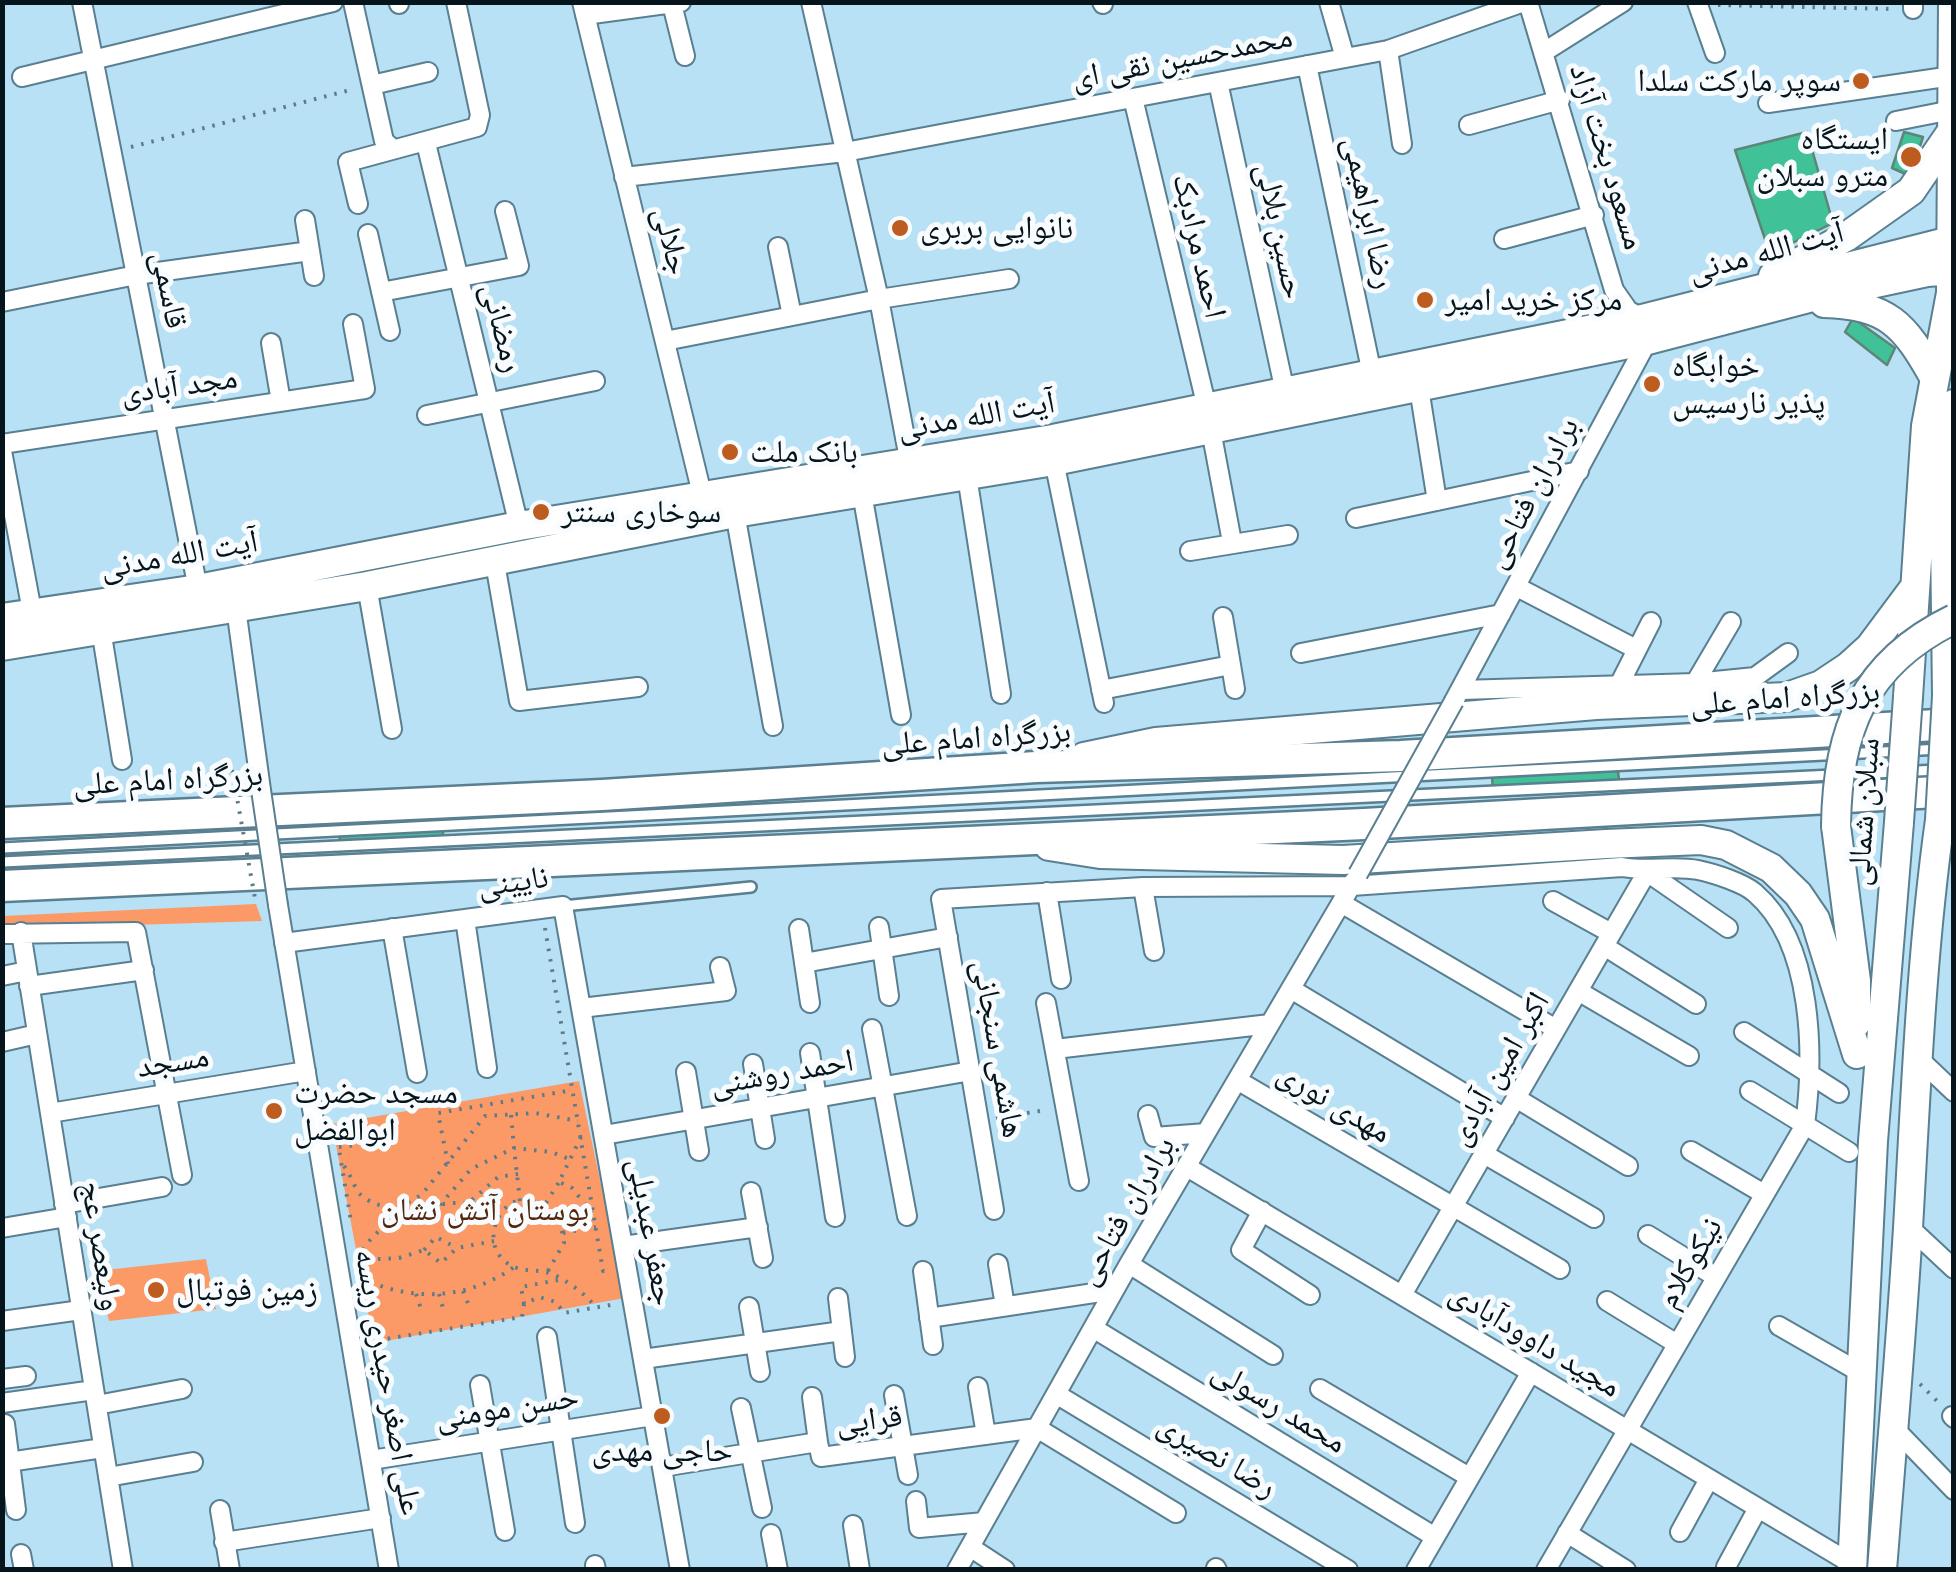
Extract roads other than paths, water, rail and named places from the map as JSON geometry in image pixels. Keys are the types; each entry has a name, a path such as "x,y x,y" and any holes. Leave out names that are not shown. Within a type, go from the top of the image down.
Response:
{"highway":[{"name":"بزرگراه امام علی","path":"2,823 622,794 1036,767 1401,756 1950,710"},
{"path":"2,886 1013,841 1954,791"}],"main road":[{"name":"سبلان شمالی","path":"1848,1568 1861,1373 1861,1146 1899,822 1926,426 1948,314 1952,270 1954,2"},
{"path":"1754,294 1771,278 1846,237 1911,191 1952,120"},
{"name":"آیت الله مدنی","path":"2,618 35,627 101,629 519,526 702,494 1419,388 1645,330 1754,294 1952,240"},
{"name":"آیت الله مدنی","path":"2,646 35,627 198,589 234,595 367,586 495,563 735,513 1054,461 1209,419 1284,392 1372,374 1645,330 1952,270"},
{"path":"1792,302 1854,305 1888,316 1907,331 1934,376"},
{"path":"1882,1570 1908,1226 1925,925 1950,710 1950,589 1944,534 1954,404"},
{"path":"1036,767 1156,742 1596,706 1787,697 1820,686 1848,667 1870,647 1914,588"},
{"path":"1861,1146 1856,981 1836,826 1837,771 1859,707 1902,651 1954,619"},
{"path":"1013,841 1100,854 1344,860 1701,840 1726,845 1771,868 1798,894 1815,919 1857,1054"},
{"path":"1925,925 1934,894 1954,867"}],"street":[{"name":"قاسمی","path":"82,2 198,589"},
{"path":"22,76 333,2"},
{"path":"354,2 384,141 393,150"},
{"path":"358,204 348,162 474,131 480,115 456,2"},
{"path":"583,9 681,2"},
{"path":"811,2 879,299 910,464"},
{"path":"1329,2 1346,58"},
{"name":"محمدحسین نقی ای","path":"624,178 845,152 1388,50 1526,2"},
{"name":"مسعود بخت آزاد","path":"1526,2 1560,100 1614,290 1645,330"},
{"path":"1544,52 1623,2"},
{"path":"672,4 685,56"},
{"path":"1698,4 1715,53"},
{"name":"جلالی","path":"583,9 702,494"},
{"path":"1388,50 1402,144"},
{"name":"رضا ابراهیمی","path":"1307,65 1372,374"},
{"path":"372,84 428,72"},
{"path":"1768,103 1952,76"},
{"name":"حسین بلالی","path":"1218,82 1284,392"},
{"name":"احمد مرادبک","path":"1133,98 1209,419 1232,542"},
{"path":"1470,125 1560,100"},
{"path":"1896,121 1952,120"},
{"name":"رمضانی","path":"426,143 519,526"},
{"path":"381,292 519,266 505,212"},
{"path":"1504,239 1594,215"},
{"path":"305,220 314,276"},
{"path":"368,234 390,331"},
{"path":"778,247 792,316"},
{"path":"2,302 136,275 310,251"},
{"path":"665,341 879,299 1009,279"},
{"name":"مجد آبادی","path":"2,447 164,418 365,389 353,324"},
{"name":"برادران فتاحی","path":"957,1570 1114,1290 1462,689 1578,471 1645,330"},
{"path":"271,343 281,402"},
{"path":"427,415 595,381"},
{"path":"1419,388 1438,500"},
{"path":"2,447 35,627"},
{"path":"1054,461 1102,696 1231,665"},
{"path":"1356,518 1578,471"},
{"path":"967,476 1001,694"},
{"path":"862,492 900,716"},
{"path":"735,513 773,726"},
{"path":"1190,550 1288,534"},
{"path":"495,563 519,700 638,688"},
{"path":"367,586 392,728"},
{"path":"1517,586 1636,649"},
{"name":"علی اصغر حیدری ریسه","path":"234,595 278,906 390,1570"},
{"path":"1301,653 1501,614"},
{"path":"1223,616 1235,689"},
{"path":"1619,685 1651,622"},
{"path":"1694,683 1730,622"},
{"path":"101,629 122,760"},
{"path":"1462,689 1694,683 1755,677 1788,652"},
{"path":"1062,979 1047,892 1143,887 1350,888 1456,876 1622,868 1647,872 1696,869 1754,892 1790,943 1800,974 1812,1075 1804,1126"},
{"path":"1647,872 1728,928"},
{"name":"اکبر امین آبادی","path":"1402,1296 1647,872"},
{"path":"1143,887 1154,950"},
{"path":"1350,888 1556,1029"},
{"name":"هاشمی سنجانی","path":"994,1210 941,899 1047,892"},
{"path":"1553,901 1696,1004"},
{"name":"نایینی","path":"284,942 563,906"},
{"name":"جعفر عبدیلی","path":"563,906 680,1570"},
{"path":"466,919 487,1068"},
{"path":"878,927 889,996"},
{"path":"392,928 416,1073"},
{"path":"799,928 810,1003"},
{"path":"12,933 136,932 182,1175"},
{"name":"ولیعصر عج","path":"12,933 28,978 123,1570"},
{"path":"804,963 948,937"},
{"path":"581,1008 726,991 720,967"},
{"path":"2,976 28,978 144,970"},
{"path":"1291,989 1505,1118"},
{"path":"1578,991 1689,1056"},
{"path":"1046,1003 1079,1181"},
{"path":"1055,1049 1270,1024"},
{"path":"872,1030 907,1216"},
{"path":"1744,1032 1838,1093"},
{"path":"2,1042 37,1034"},
{"path":"810,1053 835,1217"},
{"path":"1915,1055 1954,1092"},
{"path":"753,1064 765,1140"},
{"name":"احمد روشنی","path":"604,1135 971,1070"},
{"name":"مسجد","path":"50,1113 306,1071"},
{"path":"686,1072 699,1152"},
{"name":"مهدی نوری","path":"1237,1080 1560,1269"},
{"path":"1750,1091 1804,1126 1861,1146"},
{"path":"1516,1098 1628,1166"},
{"path":"1148,1115 1154,1137 1206,1133"},
{"name":"نیکوکلام","path":"1546,1570 1804,1126"},
{"path":"1691,1151 1764,1194"},
{"path":"1484,1154 1594,1218"},
{"name":"مجید داوودآبادی","path":"1187,1167 1758,1508 1848,1568"},
{"path":"2,1228 162,1187"},
{"path":"751,1192 763,1258"},
{"path":"1262,1212 1242,1250 1310,1296"},
{"path":"1908,1226 1954,1269"},
{"path":"623,1246 758,1228"},
{"path":"1648,1235 1716,1277"},
{"path":"998,1264 1004,1306"},
{"path":"1129,1264 1273,1355"},
{"path":"923,1271 933,1345"},
{"path":"929,1318 1114,1290"},
{"path":"838,1298 845,1357"},
{"path":"1608,1301 1677,1344"},
{"path":"749,1307 760,1372"},
{"path":"2,1321 81,1310"},
{"path":"1779,1326 1861,1373"},
{"name":"محمد رسولی","path":"1093,1328 1435,1537"},
{"path":"643,1359 842,1330"},
{"path":"547,1338 575,1523"},
{"path":"1416,1570 1531,1372"},
{"path":"2,1380 26,1376"},
{"path":"480,1385 505,1530"},
{"path":"978,1387 986,1435"},
{"path":"2,1403 182,1388"},
{"path":"1320,1389 1469,1477"},
{"name":"رضا نصیری","path":"1056,1394 1348,1570"},
{"path":"894,1395 908,1475"},
{"path":"812,1397 818,1442"},
{"path":"742,1408 762,1508"},
{"name":"حسن مومنی","path":"371,1460 653,1416"},
{"path":"5,1424 6,1463 16,1510"},
{"path":"1893,1427 1954,1490"},
{"path":"1037,1428 1176,1513"},
{"name":"قرایی","path":"662,1467 818,1442 821,1456 1037,1428"},
{"path":"6,1463 103,1448"},
{"path":"108,1477 193,1462"},
{"path":"1680,1532 1708,1479"},
{"path":"916,1501 920,1528 984,1522"},
{"path":"1726,1567 1758,1508"},
{"path":"220,1510 230,1570"},
{"path":"224,1542 381,1518"},
{"path":"853,1525 860,1570"},
{"path":"1567,1533 1626,1570"},
{"path":"771,1534 778,1570"},
{"path":"970,1548 1006,1570"}],"lane":[{"path":"2,848 1954,749"},
{"path":"2,862 1954,770"},
{"name":"نایینی","path":"563,906 751,887"}],"place":[{"name":"سوپر مارکت سلدا","path":"1861,81"},
{"name":"ایستگاه مترو سبلان","path":"1911,157"},
{"name":"نانوایی بربری","path":"900,228"},
{"name":"مرکز خرید امیر","path":"1425,300"},
{"name":"خوابگاه پذیر نارسیس","path":"1652,384"},
{"name":"بانک ملت","path":"730,452"},
{"name":"سوخاری سنتر","path":"541,512"},
{"name":"مسجد حضرت ابوالفضل","path":"274,1111"},
{"name":"زمین فوتبال","path":"156,1290"},
{"name":"حاجی مهدی","path":"662,1416"}],"park label":[{"name":"بوستان آتش نشان","path":"485,1210"}]}
